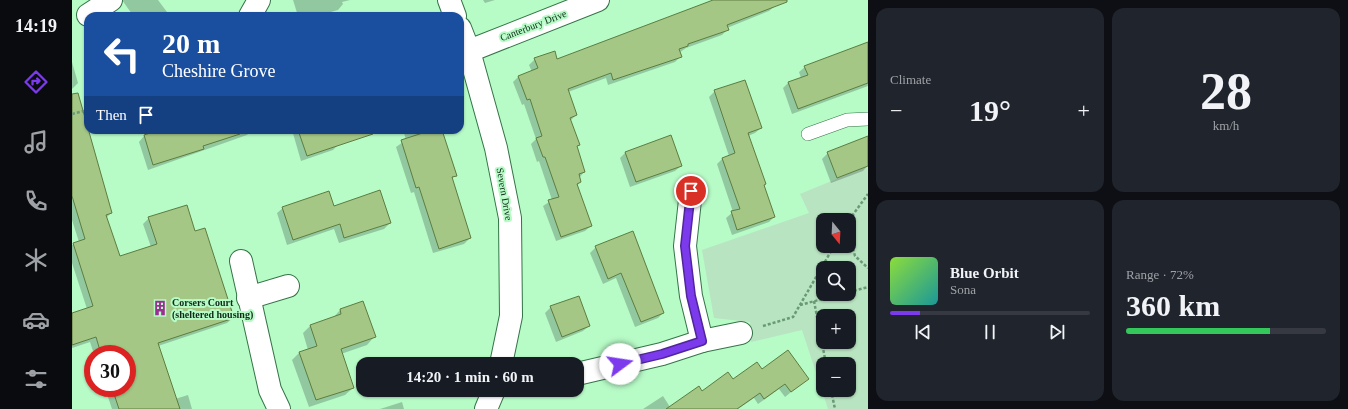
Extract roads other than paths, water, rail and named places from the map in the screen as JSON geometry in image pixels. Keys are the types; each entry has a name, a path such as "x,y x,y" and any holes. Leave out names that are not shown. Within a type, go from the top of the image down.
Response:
{"street":[{"path":"85,10 111,0"},
{"path":"252,12 259,0"},
{"path":"449,0 454,12"},
{"name":"Canterbury Drive","path":"469,51 598,0"},
{"name":"Severn Drive","path":"464,38 469,51 496,148 510,218 511,316 502,357"},
{"path":"691,191 685,246 691,296 702,341"},
{"path":"241,261 248,298 270,390 279,409"},
{"path":"248,298 288,286"},
{"path":"584,372 662,354 702,341 741,333"},
{"path":"486,409 491,397"}],"lane":[{"path":"808,134 847,120 868,119"}],"place":[{"name":"Corsers Court (sheltered housing)","path":"160,308"}]}
